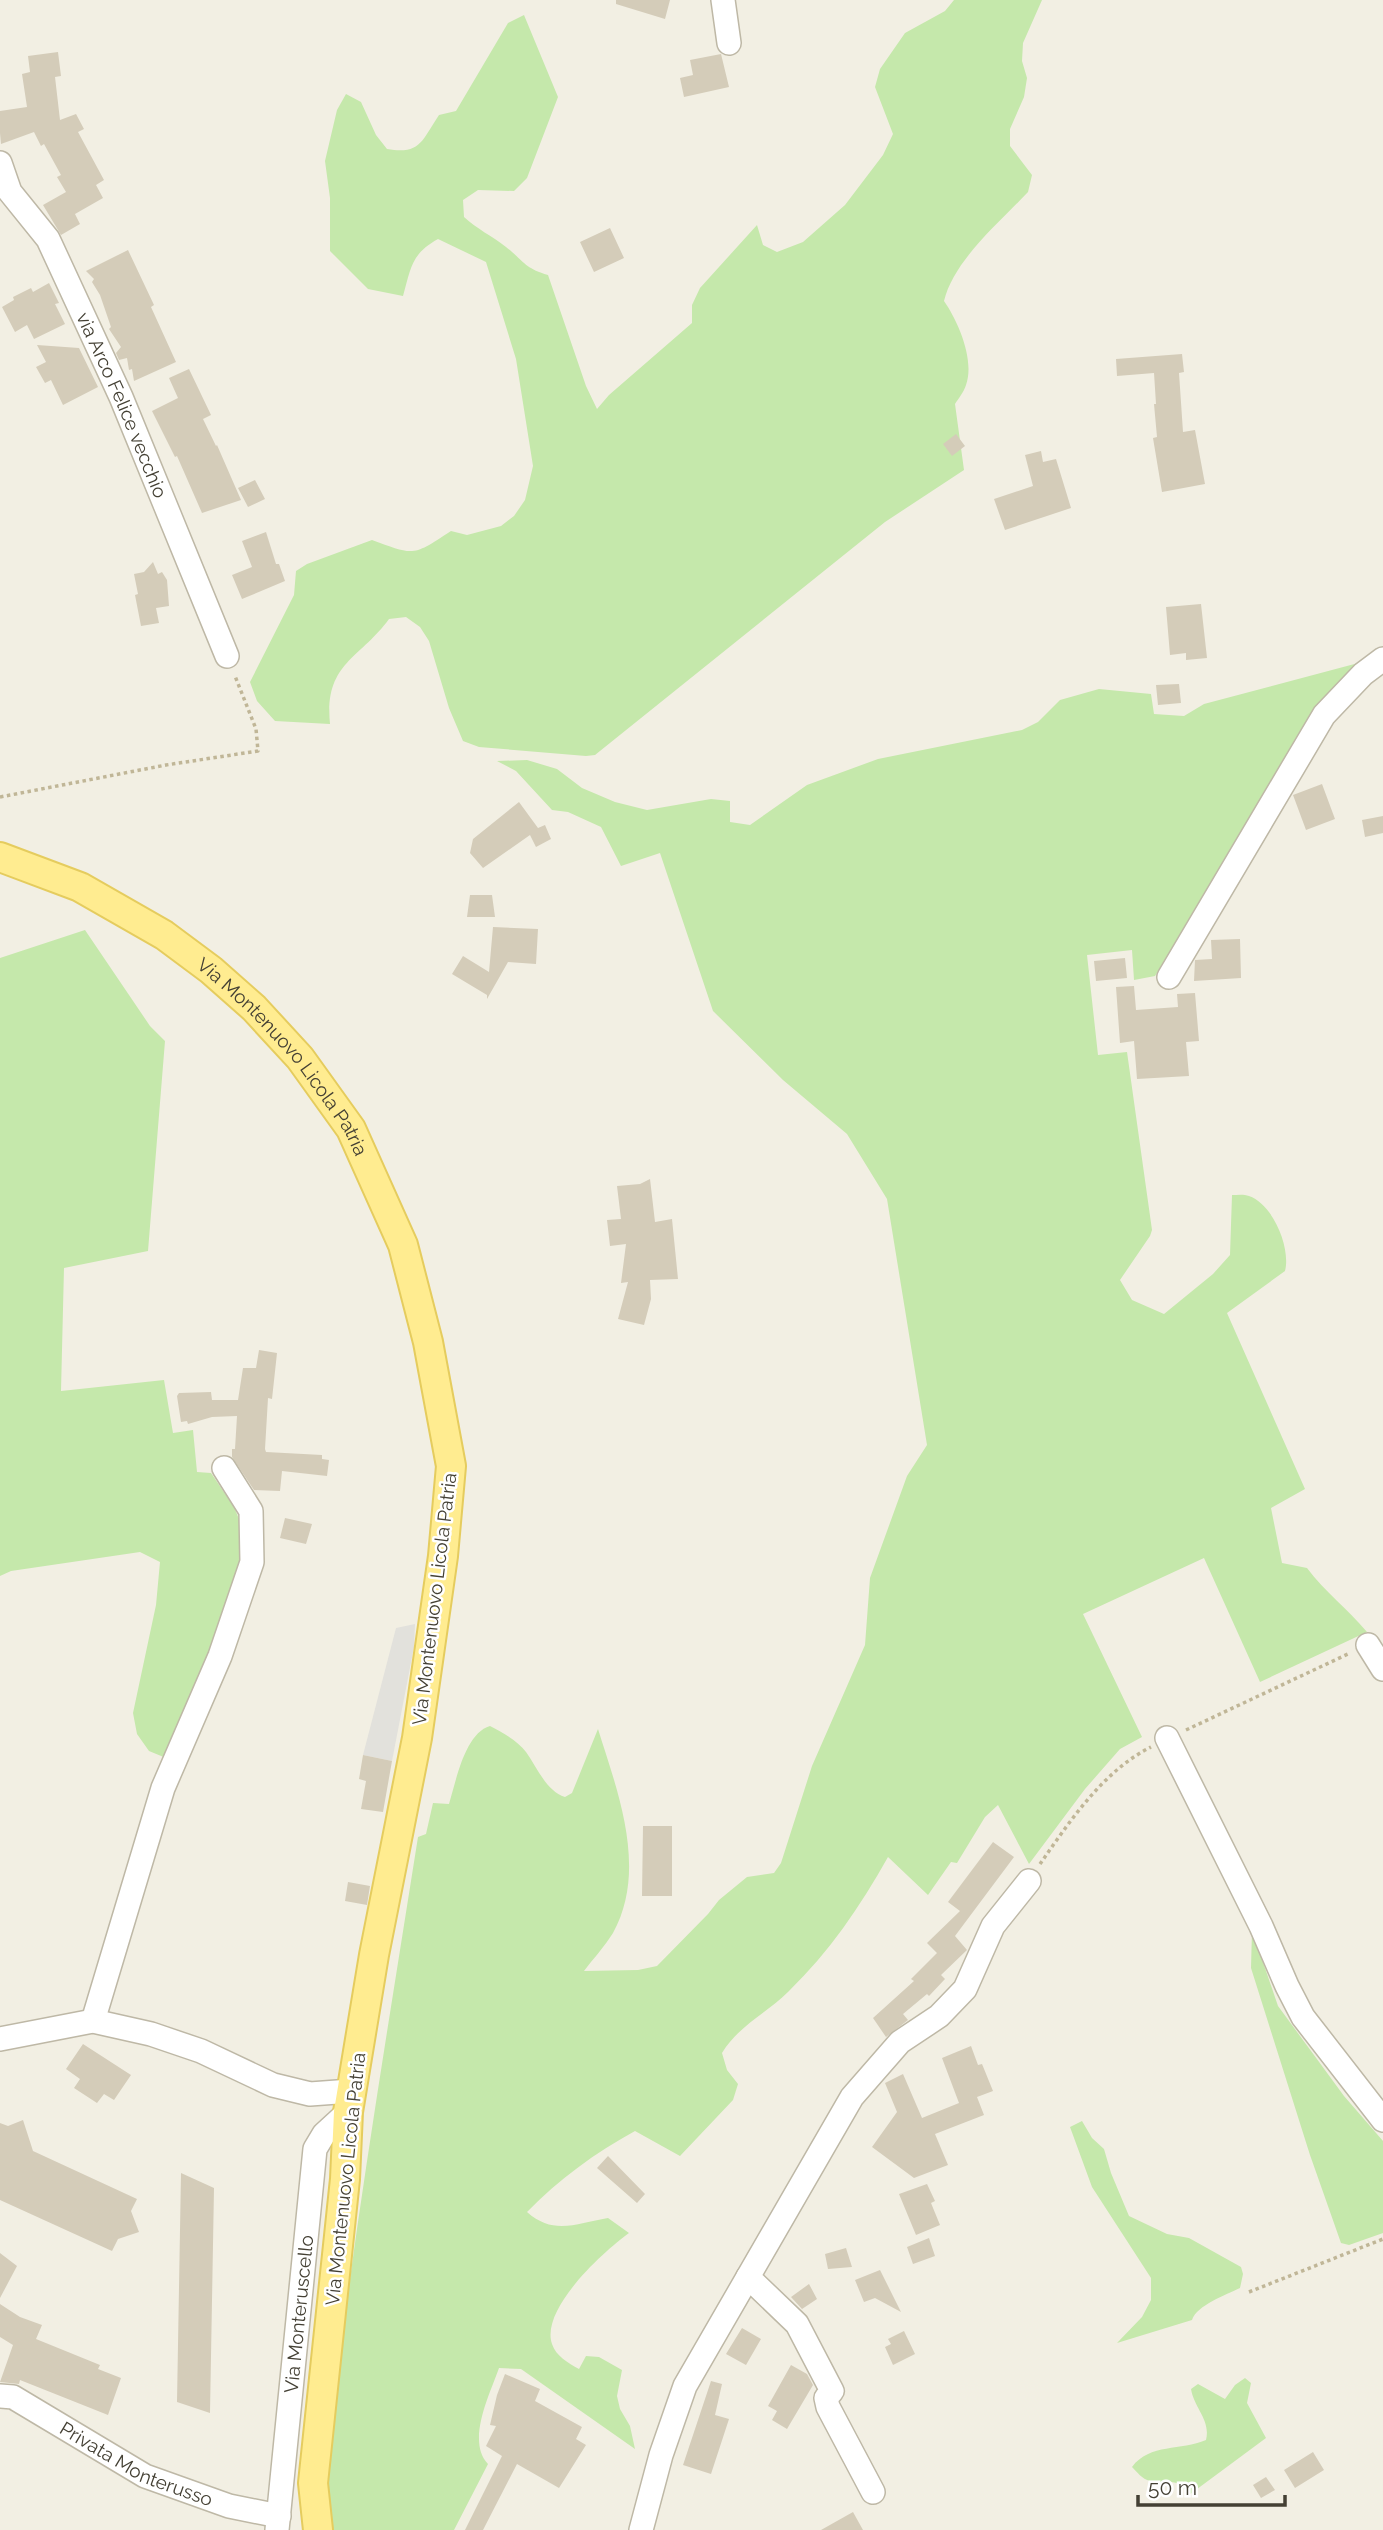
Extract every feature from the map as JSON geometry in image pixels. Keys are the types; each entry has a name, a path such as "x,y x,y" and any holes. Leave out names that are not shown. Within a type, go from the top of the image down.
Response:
{"main road":[{"name":"Via Montenuovo Licola Patria","path":"0,857 80,887 164,935 254,1007 300,1058 351,1129 403,1245 428,1342 451,1466 443,1556 417,1738 374,1955 349,2101 345,2179 313,2483 318,2530"}],"street":[{"path":"723,0 729,43"},
{"name":"via Arco Felice vecchio","path":"0,163 10,192 48,239 121,397 227,656"},
{"path":"1169,977 1324,715 1363,674 1383,659"},
{"path":"93,2021 163,1788 219,1656 252,1562 251,1511 224,1468"},
{"path":"1368,1645 1383,1669"},
{"path":"1167,1738 1261,1926 1303,2017 1383,2120"},
{"path":"641,2530 661,2455 685,2386 852,2097 900,2042 939,2016 965,1989 993,1926 1029,1881"},
{"path":"0,2039 93,2021 151,2034 201,2051 273,2085 349,2101"},
{"name":"Via Monteruscello","path":"278,2523 315,2149 349,2101"},
{"path":"311,2178 322,2159 328,2158 345,2179"},
{"path":"748,2277 797,2324 832,2391 826,2398 828,2407 873,2492"},
{"name":"Privata Monterusso","path":"0,2396 13,2397 145,2476 278,2523"}],"path":[{"path":"0,797 166,765 258,751 256,729 227,656"},
{"path":"1249,2292 1383,2239"}],"green space":[{"path":"954,0 1042,0 1023,43 1022,61 1027,78 1024,97 1010,129 1010,146 1032,175 1028,192 967,257 949,286 944,301 955,319 967,353 966,385 955,404 964,470 885,522 595,755 479,747 463,741 449,708 429,641 420,627 406,617 389,619 338,675 330,704 330,724 275,721 257,701 250,682 294,595 296,571 307,564 372,540 397,549 413,551 429,545 451,531 467,535 501,526 514,516 525,500 533,466 516,359 486,262 438,239 417,256 403,296 368,289 330,251 330,198 325,161 337,110 346,94 361,102 376,135 387,149 407,150 414,147 424,138 439,115 456,111 508,23 524,15 558,97 527,178 514,191 478,190 463,200 464,217 529,267 548,275 586,386 597,409 609,395 692,323 692,305 700,288 757,225 763,245 777,252 803,242 845,205 883,155 893,134 875,87 880,69 905,33 945,11"},
{"path":"1362,662 1323,703 1155,976 1134,980 1132,950 1087,955 1098,1055 1127,1052 1152,1230 1120,1280 1132,1300 1164,1314 1213,1274 1230,1255 1232,1195 1247,1195 1258,1201 1273,1217 1283,1239 1285,1271 1227,1313 1305,1489 1271,1508 1282,1563 1307,1568 1367,1632 1260,1682 1204,1558 1083,1614 1142,1737 1120,1749 1085,1789 1029,1864 998,1805 985,1817 957,1863 951,1862 928,1895 888,1857 831,1945 804,1976 736,2035 722,2053 727,2070 738,2084 733,2100 680,2156 635,2131 578,2167 527,2212 547,2224 556,2226 608,2218 629,2233 590,2267 564,2298 555,2314 551,2330 552,2344 556,2352 575,2367 579,2369 586,2356 599,2357 622,2370 617,2396 620,2409 630,2426 635,2449 521,2369 499,2368 479,2430 479,2443 488,2464 454,2530 327,2530 326,2442 334,2381 418,1837 426,1834 433,1803 449,1804 468,1748 481,1730 490,1726 519,1744 552,1790 565,1797 572,1793 598,1729 621,1805 629,1857 628,1883 623,1908 613,1933 584,1971 638,1970 657,1966 719,1900 747,1877 774,1873 781,1863 812,1766 865,1645 870,1578 907,1476 927,1445 887,1199 847,1134 783,1080 713,1011 660,853 621,866 601,827 568,812 552,810 516,771 497,761 527,760 557,769 582,788 615,802 647,810 711,799 730,801 730,822 750,825 807,785 878,759 1022,730 1038,722 1060,700 1099,689 1151,694 1154,714 1184,716 1204,704"},
{"path":"85,930 150,1026 165,1041 148,1251 64,1268 61,1391 164,1380 173,1433 193,1430 197,1472 211,1473 234,1507 241,1524 240,1573 227,1618 166,1758 149,1751 137,1734 133,1713 156,1605 160,1562 140,1552 11,1571 0,1576 0,958"},
{"path":"1252,1930 1278,2006 1344,2096 1383,2141 1383,2233 1349,2245 1341,2243 1251,1968"},
{"path":"1082,2121 1092,2138 1104,2149 1129,2216 1167,2234 1189,2238 1241,2267 1243,2274 1240,2288 1206,2305 1192,2320 1117,2343 1142,2317 1151,2300 1151,2278 1092,2187 1070,2127"},
{"path":"1245,2378 1251,2383 1247,2403 1266,2438 1189,2495 1181,2485 1147,2480 1132,2467 1148,2454 1206,2440 1206,2426 1191,2389 1198,2384 1225,2399 1235,2385"}],"shaded area":[{"path":"415,1624 414,1647 392,1761 363,1755 396,1628"}],"building":[{"path":"616,0 670,0 665,19 616,4"},
{"path":"58,52 61,76 55,77 60,120 76,114 84,129 78,132 104,180 96,185 103,198 75,214 80,224 61,235 43,205 66,192 57,177 61,175 44,144 41,146 34,132 1,144 0,133 0,111 27,107 22,74 30,72 28,56"},
{"path":"721,54 729,87 684,97 680,78 693,75 690,60"},
{"path":"610,228 624,258 594,272 580,242"},
{"path":"128,250 154,305 151,307 176,362 134,381 127,358 119,360 116,353 121,347 109,329 111,327 100,295 92,282 94,279 86,271"},
{"path":"49,283 65,324 34,339 27,325 15,332 2,307 14,300 13,297 31,288 33,292"},
{"path":"37,345 79,348 98,387 63,405 51,380 45,383 36,367 46,362"},
{"path":"1182,354 1184,372 1179,373 1183,432 1195,430 1205,484 1162,492 1153,438 1157,437 1154,373 1117,376 1116,359"},
{"path":"189,369 211,415 203,419 241,500 202,513 177,456 175,457 152,411 178,398 169,378"},
{"path":"956,434 965,446 952,456 943,444"},
{"path":"1041,451 1043,462 1056,459 1071,508 1005,530 994,499 1033,486 1025,455"},
{"path":"255,480 265,499 248,507 238,488"},
{"path":"266,532 276,564 279,564 285,581 242,599 232,575 252,567 242,541"},
{"path":"153,562 158,574 162,572 167,580 169,606 156,608 159,623 141,626 134,574 144,572"},
{"path":"1201,604 1207,658 1186,660 1186,653 1170,655 1166,607"},
{"path":"1179,684 1181,703 1158,705 1156,685"},
{"path":"1322,784 1335,819 1306,830 1293,795"},
{"path":"519,802 538,828 545,825 551,839 536,847 530,835 483,868 470,853 473,839"},
{"path":"1383,816 1383,833 1365,837 1362,820"},
{"path":"470,895 492,895 495,917 467,917"},
{"path":"493,927 538,929 536,964 508,962 487,999 487,995 452,974 463,956 489,972"},
{"path":"1240,939 1241,978 1194,981 1195,960 1212,959 1211,940"},
{"path":"1125,958 1127,978 1096,981 1094,961"},
{"path":"1134,986 1136,1010 1178,1007 1177,994 1195,993 1199,1041 1186,1042 1189,1076 1137,1079 1134,1041 1120,1043 1116,987"},
{"path":"650,1179 655,1222 672,1219 678,1279 650,1280 651,1299 644,1325 618,1319 628,1282 621,1283 626,1244 610,1246 607,1220 621,1219 617,1186 640,1184"},
{"path":"259,1350 277,1353 272,1399 268,1398 266,1452 322,1455 322,1459 329,1460 327,1476 282,1471 280,1491 254,1490 232,1457 237,1416 212,1417 188,1424 187,1421 181,1422 177,1396 179,1393 211,1392 212,1400 238,1400 243,1368 256,1368"},
{"path":"285,1518 312,1524 306,1544 280,1538"},
{"path":"363,1755 392,1761 383,1812 361,1809 366,1781 359,1779"},
{"path":"643,1826 672,1826 672,1896 642,1896"},
{"path":"993,1842 1014,1857 955,1936 967,1950 941,1975 945,1979 929,1996 927,1994 903,2014 908,2020 886,2037 873,2018 914,1981 911,1979 937,1953 927,1943 960,1911 948,1902"},
{"path":"348,1882 370,1886 367,1905 345,1901"},
{"path":"83,2044 131,2075 114,2100 104,2094 97,2103 74,2088 80,2079 66,2069"},
{"path":"971,2046 993,2091 977,2097 984,2115 935,2134 948,2165 914,2178 872,2147 897,2112 885,2083 903,2074 922,2118 959,2103 942,2058"},
{"path":"23,2120 33,2151 137,2199 131,2211 139,2232 118,2239 112,2251 0,2200 0,2123 8,2126"},
{"path":"608,2156 645,2194 637,2203 597,2168"},
{"path":"181,2173 214,2188 210,2413 177,2402"},
{"path":"927,2184 935,2201 931,2203 940,2225 916,2235 899,2194"},
{"path":"929,2238 935,2256 913,2264 907,2247"},
{"path":"846,2248 852,2267 828,2269 825,2254"},
{"path":"0,2253 17,2266 0,2298"},
{"path":"880,2270 901,2312 875,2298 864,2302 855,2280"},
{"path":"809,2284 817,2299 802,2309 791,2297"},
{"path":"0,2304 20,2317 42,2325 36,2339 100,2365 98,2369 121,2378 108,2415 20,2380 19,2384 0,2382 13,2345 0,2337"},
{"path":"742,2328 761,2339 746,2365 726,2354"},
{"path":"904,2331 915,2354 893,2365 885,2347 891,2344 888,2339"},
{"path":"791,2365 807,2374 813,2385 787,2429 772,2420 777,2411 768,2406"},
{"path":"505,2374 540,2389 535,2401 582,2427 576,2439 586,2445 559,2488 517,2464 483,2530 465,2530 502,2456 486,2446 496,2426 490,2425"},
{"path":"711,2381 722,2384 715,2415 729,2419 711,2474 683,2465"},
{"path":"1313,2452 1324,2470 1295,2488 1284,2470"},
{"path":"1266,2477 1275,2490 1261,2498 1253,2485"},
{"path":"853,2512 863,2530 821,2530"}]}
